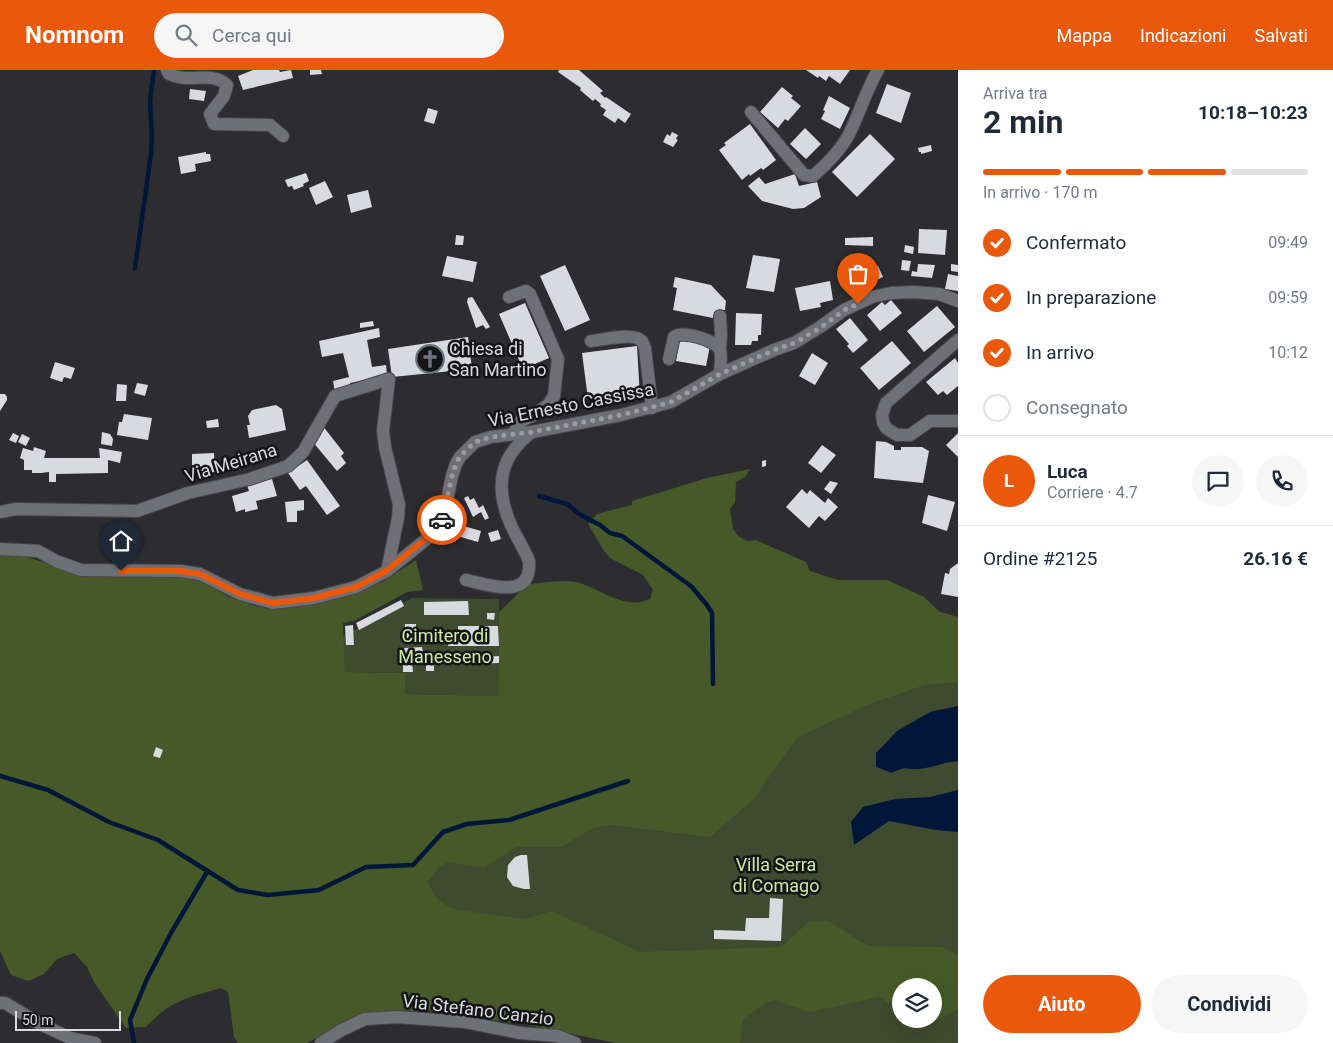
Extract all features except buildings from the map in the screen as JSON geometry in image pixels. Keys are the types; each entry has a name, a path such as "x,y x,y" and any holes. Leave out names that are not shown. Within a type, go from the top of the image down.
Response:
{"street":[{"path":"167,70 169,74 176,77 214,75 222,78 227,85 224,96 210,114 214,124 270,125 283,136"},
{"path":"751,112 804,175 813,176 830,162 847,138 871,81 878,70"},
{"path":"509,297 526,291 530,294 558,360 554,396 548,405 521,421 513,434"},
{"name":"Via Ernesto Cassissa","path":"0,549 38,551 56,561 81,570 181,571 200,574 240,594 273,603 314,598 356,587 386,571 434,532 440,524 452,476 460,456 475,442 491,437 532,432 652,408 671,402 720,374 794,343 820,328 844,310 872,297 891,293 914,292 939,294 958,301"},
{"path":"720,316 720,374"},
{"path":"669,359 674,338 680,334 713,342 720,350"},
{"path":"591,341 627,336 636,337 642,341 645,348 652,408"},
{"path":"958,340 932,360 886,403 882,415 886,428 891,432 904,436 916,432 930,420 958,421"},
{"name":"Via Meirana","path":"0,512 72,509 137,511 188,494 250,480 288,466 303,452 335,396 389,379 384,430 385,447 399,505 398,518 386,571"},
{"path":"466,580 511,588 524,582 528,576 530,561 507,516 501,493 502,477 512,450 532,432"},
{"path":"0,1003 4,1003 40,1024 70,1038 95,1043"},
{"name":"Via Stefano Canzio","path":"321,1043 365,1019 397,1017 465,1022 520,1033 558,1036 576,1043"}],"green space":[{"path":"750,469 745,477 736,482 735,502 730,509 733,529 738,536 747,541 756,540 806,562 810,571 838,580 887,580 924,597 940,612 958,617 958,682 925,685 872,703 796,739 753,800 710,837 611,825 593,828 561,847 516,847 484,868 448,862 440,867 428,881 432,891 439,900 459,910 525,919 552,911 640,952 781,947 809,922 828,921 868,946 941,947 958,954 958,1009 942,1018 942,978 892,978 892,1006 880,997 809,1012 774,1000 765,1003 743,1019 740,1043 616,1043 523,1024 429,1011 363,1013 307,1043 238,1043 234,1037 228,992 221,988 172,1005 146,1027 126,1028 94,982 87,967 74,953 57,959 44,974 28,981 11,975 0,951 0,556 23,556 66,569 184,571 229,597 258,607 297,605 333,598 384,581 416,560 423,590 407,592 354,621 343,623 345,672 405,673 405,694 498,696 499,612 528,584 558,581 576,582 631,602 641,602 650,599 653,590 643,575 610,558 588,524 597,514 632,505 632,501 707,478"},
{"name":"Villa Serra di Comago","path":"887,580 924,597 940,612 958,617 958,1043 667,1043 397,883 823,628"},
{"name":"Cimitero di Manesseno","path":"412,598 499,599 498,696 405,694 405,673 345,672 343,636"}],"water":[{"path":"958,706 958,761 924,768 904,768 892,773 876,767 876,753 897,731 930,712"},
{"path":"958,790 958,832 889,821 854,845 851,822 863,807 895,799 930,797"}],"waterway":[{"path":"135,268 151,154 150,101 154,70"},
{"path":"539,496 567,504 579,514 600,525 610,533 622,536 691,586 712,613 713,684"},
{"path":"0,776 48,790 109,822 158,840 238,890 268,895 319,890 366,867 413,865 443,832 467,824 509,820 628,781"},
{"path":"134,1043 130,1020 147,979 171,933 207,872"}],"way so far":[{"path":"442,520 456,464 460,456 475,442 491,437 532,432 621,415 671,402 720,374 794,343 820,328 844,310 858,304"}],"place":[{"name":"Chiesa di San Martino","path":"430,359"}],"route":[{"path":"121,571 181,571 200,574 240,594 273,603 314,598 356,587 386,571 434,532 442,520"}]}
